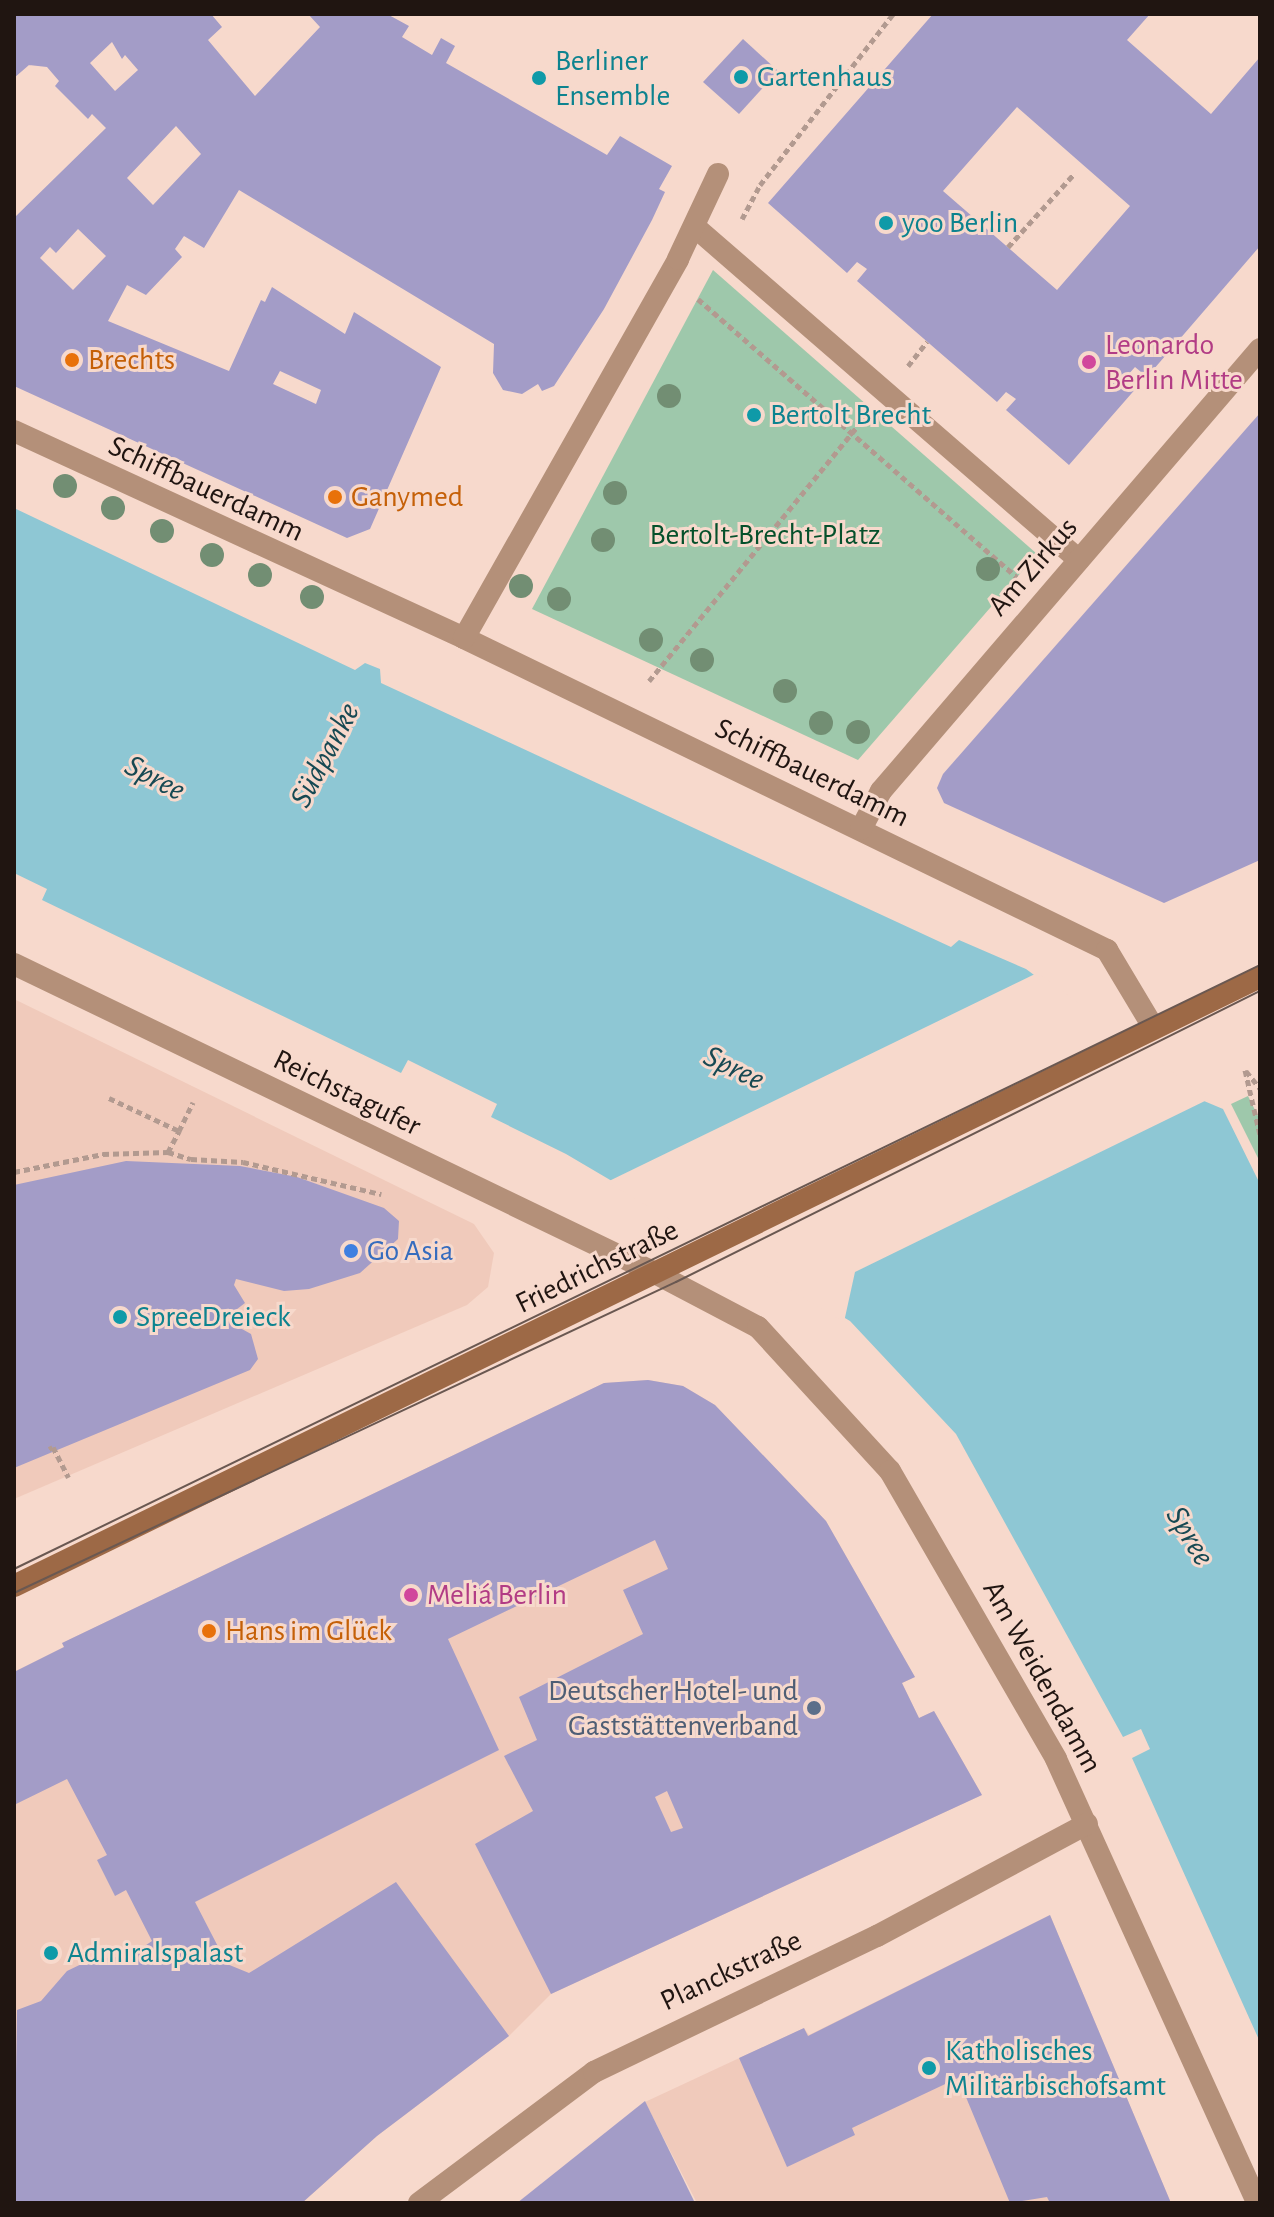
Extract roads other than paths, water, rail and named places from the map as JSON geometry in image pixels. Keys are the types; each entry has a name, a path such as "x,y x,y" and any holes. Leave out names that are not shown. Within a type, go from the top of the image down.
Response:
{"main road":[{"name":"Friedrichstraße","path":"1207,1001 1260,971"},
{"name":"Friedrichstraße","path":"14,1586 1260,977"}],"street":[{"path":"464,638 695,227 718,174"},
{"path":"695,227 1079,560"},
{"name":"Am Zirkus","path":"861,829 881,791 1260,349"},
{"name":"Schiffbauerdamm","path":"14,431 464,638 1107,950 1151,1028"},
{"name":"Reichstagufer","path":"14,964 655,1273"},
{"name":"Am Weidendamm","path":"655,1273 758,1327 879,1455 1025,1703 1087,1824 1257,2203"},
{"name":"Planckstraße","path":"419,2203 534,2112 594,2072 877,1936 1087,1824"}],"water":[{"path":"14,508 355,670 365,663 380,669 381,683 951,947 959,940 1026,969 1204,1101 1223,1109 1260,1184 1260,2042 1132,1758 1150,1749 1141,1729 1123,1737 956,1434 850,1321 566,1154 491,1117 497,1104 408,1060 401,1073 42,900 47,889 14,873"}],"tram line":[{"path":"14,1569 1260,965"},
{"path":"14,1593 676,1282 1260,991"}],"place":[{"name":"Gartenhaus","path":"741,77"},
{"name":"Berliner Ensemble","path":"539,78"},
{"name":"yoo Berlin","path":"886,223"},
{"name":"Brechts","path":"72,360"},
{"name":"Leonardo Berlin Mitte","path":"1089,362"},
{"name":"Bertolt Brecht","path":"754,415"},
{"name":"Ganymed","path":"335,497"},
{"name":"Go Asia","path":"351,1251"},
{"name":"SpreeDreieck","path":"120,1317"},
{"name":"Meliá Berlin","path":"411,1595"},
{"name":"Hans im Glück","path":"209,1631"},
{"name":"Deutscher Hotel- und Gaststättenverband","path":"814,1708"},
{"name":"Admiralspalast","path":"51,1953"},
{"name":"Katholisches Militärbischofsamt","path":"929,2068"}],"park label":[{"name":"Bertolt-Brecht-Platz","path":"765,535"}],"water label":[{"name":"Südpanke","path":"325,755"},
{"name":"Spree","path":"155,778"},
{"name":"Spree","path":"734,1068"},
{"name":"Spree","path":"1190,1536"}]}
